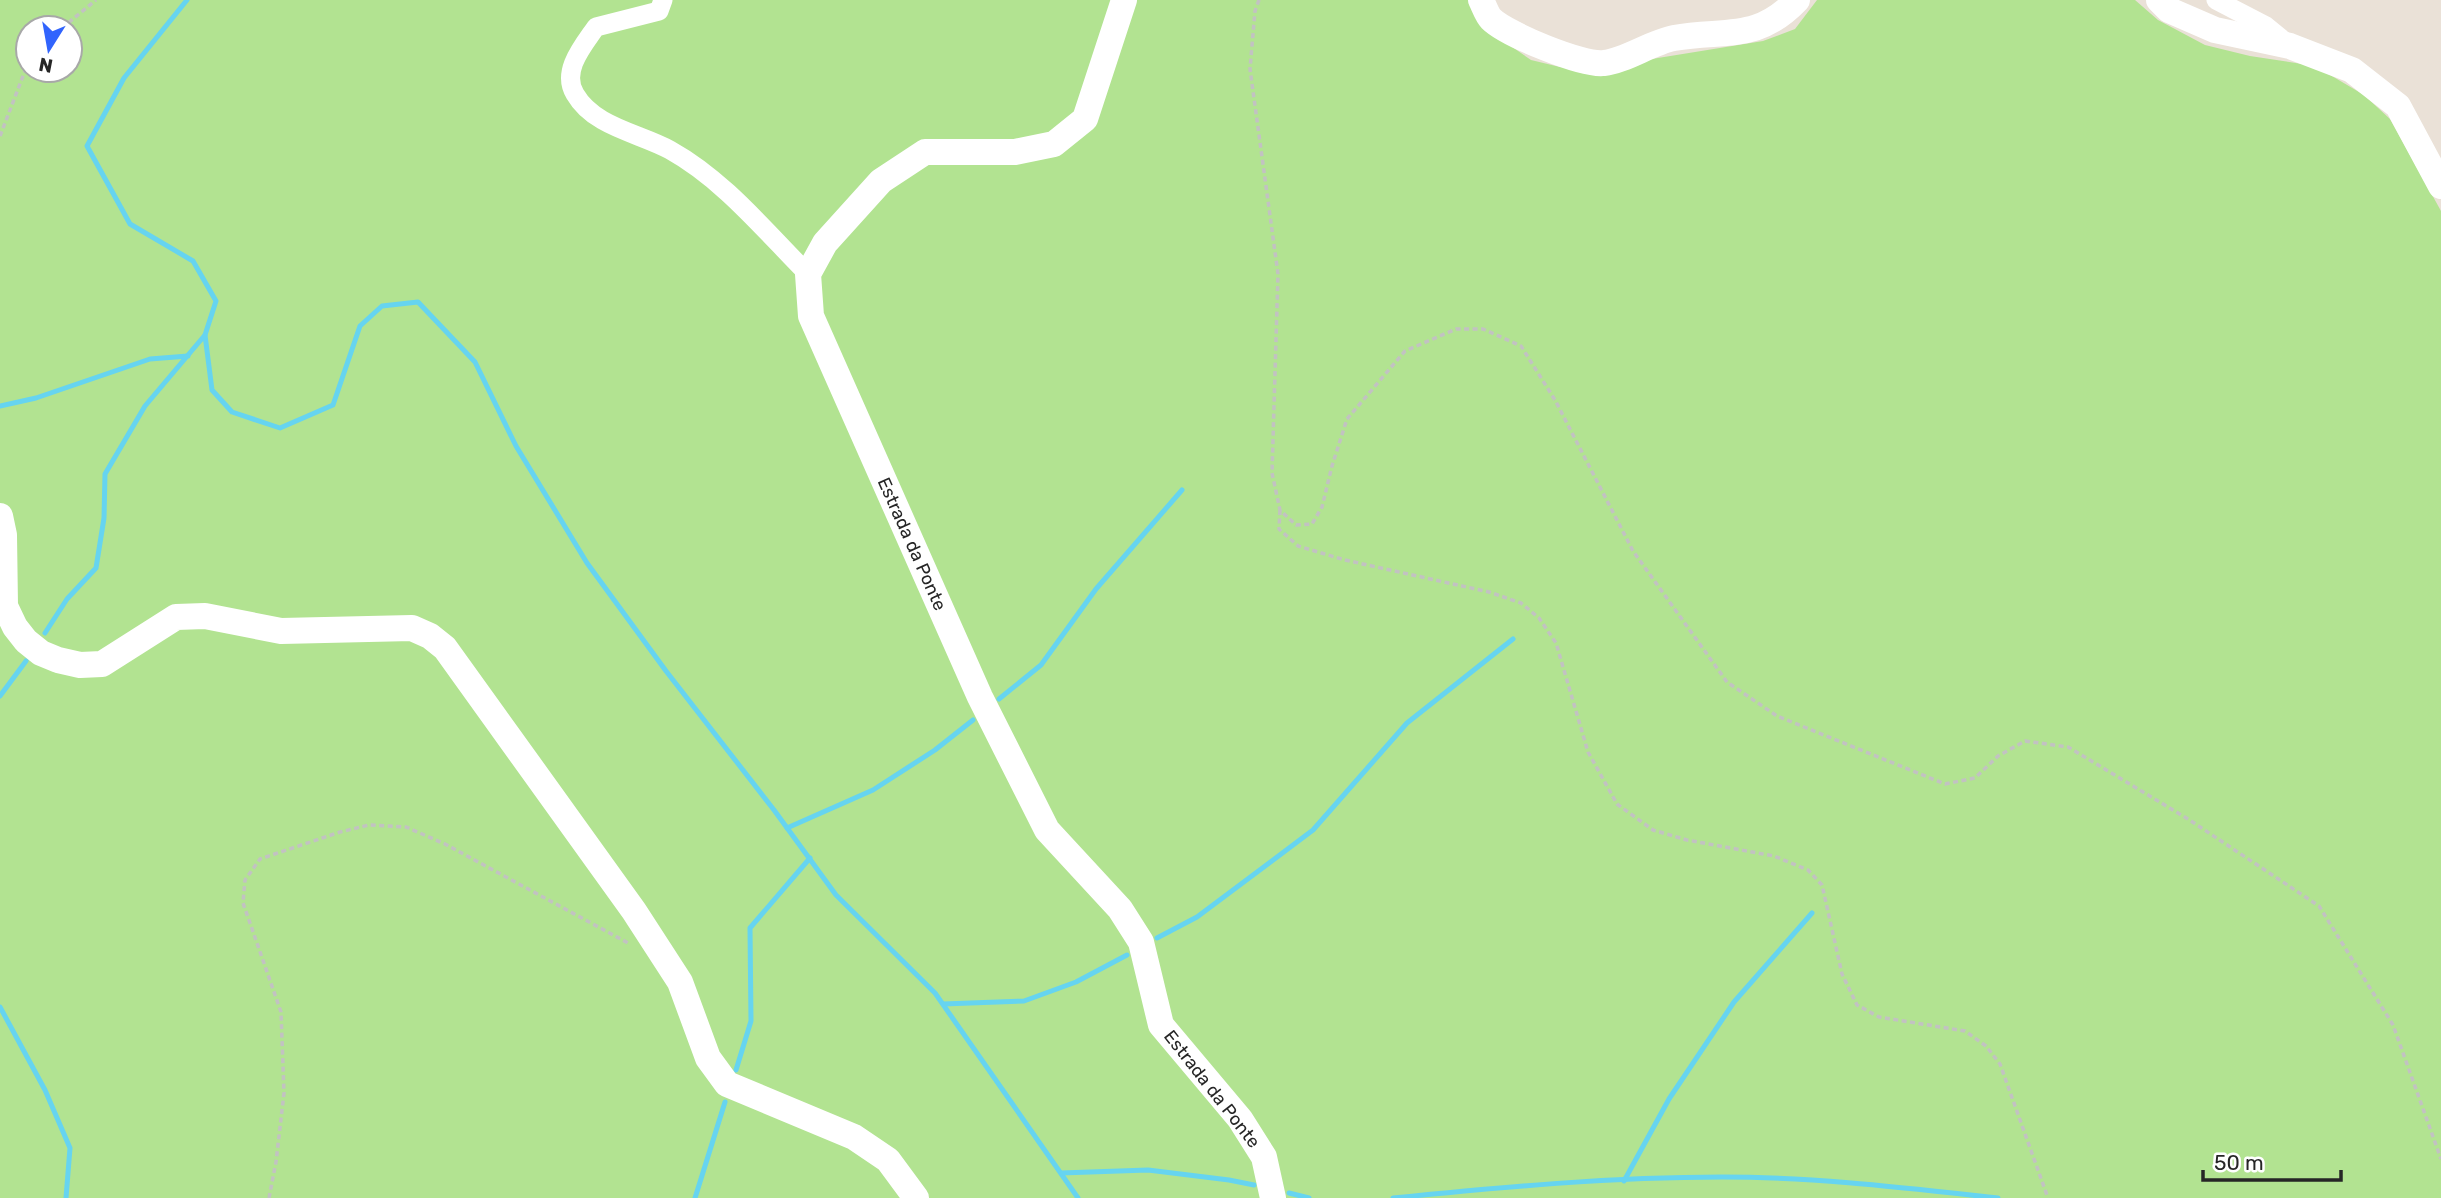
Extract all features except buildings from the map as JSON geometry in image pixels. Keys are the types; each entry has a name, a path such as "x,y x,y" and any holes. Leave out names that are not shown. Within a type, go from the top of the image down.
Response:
{"street":[{"path":"663,0 659,11 596,27 569,74 574,93 589,111 609,123 669,149 713,178 808,274 825,243 881,181 925,152 1015,152 1054,144 1086,119 1124,0"},
{"path":"1481,0 1491,19 1531,42 1603,64 1672,39 1757,30 1784,13 1797,0"},
{"path":"2159,0 2169,9 2215,30 2290,46 2352,70 2398,106 2441,186"},
{"path":"2216,0 2266,26 2290,46"},
{"name":"Estrada da Ponte","path":"808,274 811,316 980,697 1047,830 1120,909 1141,943 1161,1025 1240,1119 1264,1157 1273,1198"},
{"path":"0,516 4,535 5,606 15,627 26,641 41,653 58,660 80,665 102,664 176,617 205,616 281,631 412,628 430,636 445,648 634,911 680,982 708,1058 727,1084 854,1137 888,1160 916,1198"}],"path":[{"path":"79,14 96,0"},
{"path":"1259,0 1255,11 1250,69 1278,274 1272,473 1280,510 1279,529 1298,546 1345,560 1489,592 1521,603 1539,618 1556,643 1588,751 1617,804 1654,830 1687,841 1774,856 1808,870 1822,885 1842,974 1857,1004 1879,1017 1965,1031 1986,1046 2000,1063 2048,1198"},
{"path":"0,136 20,84"},
{"path":"1280,510 1296,525 1312,524 1322,507 1347,419 1405,351 1456,329 1483,329 1521,346 1555,400 1633,551 1727,682 1777,716 1945,784 1975,778 1998,756 2025,741 2068,747 2188,819 2319,906 2393,1025 2441,1159"},
{"path":"269,1198 284,1093 281,1012 243,903 245,880 260,859 369,825 406,827 446,844 627,942 637,950"}],"green space":[{"path":"0,0 1468,0 1482,26 1531,60 1560,67 1590,69 1763,41 1795,29 1817,0 2135,0 2158,20 2205,45 2250,56 2315,66 2364,95 2390,119 2441,211 2441,1198 0,1198"}],"waterway":[{"path":"45,633 67,599 96,568 104,518 105,474 145,406 205,335 216,301 193,261 130,224 87,146 124,78 187,0"},
{"path":"205,335 212,390 232,412 280,428 333,405 360,326 382,306 418,302 475,362 516,446 587,563 666,671 836,895 935,993 1078,1198"},
{"path":"0,406 36,398 150,359 188,356"},
{"path":"999,699 1041,665 1096,589 1182,490"},
{"path":"1157,938 1197,917 1313,830 1407,723 1513,639"},
{"path":"0,696 26,661"},
{"path":"787,828 873,790 935,750 973,720"},
{"path":"736,1070 751,1021 750,928 810,858"},
{"path":"1624,1181 1669,1099 1734,1002 1812,913"},
{"path":"943,1004 1024,1001 1076,982 1127,955"},
{"path":"0,1007 45,1090 70,1148 66,1198"},
{"path":"695,1198 725,1102"},
{"path":"1061,1173 1148,1170 1254,1185"},
{"path":"1393,1198 1681,1177 1826,1181 1998,1198"},
{"path":"1289,1193 1309,1198"}]}
